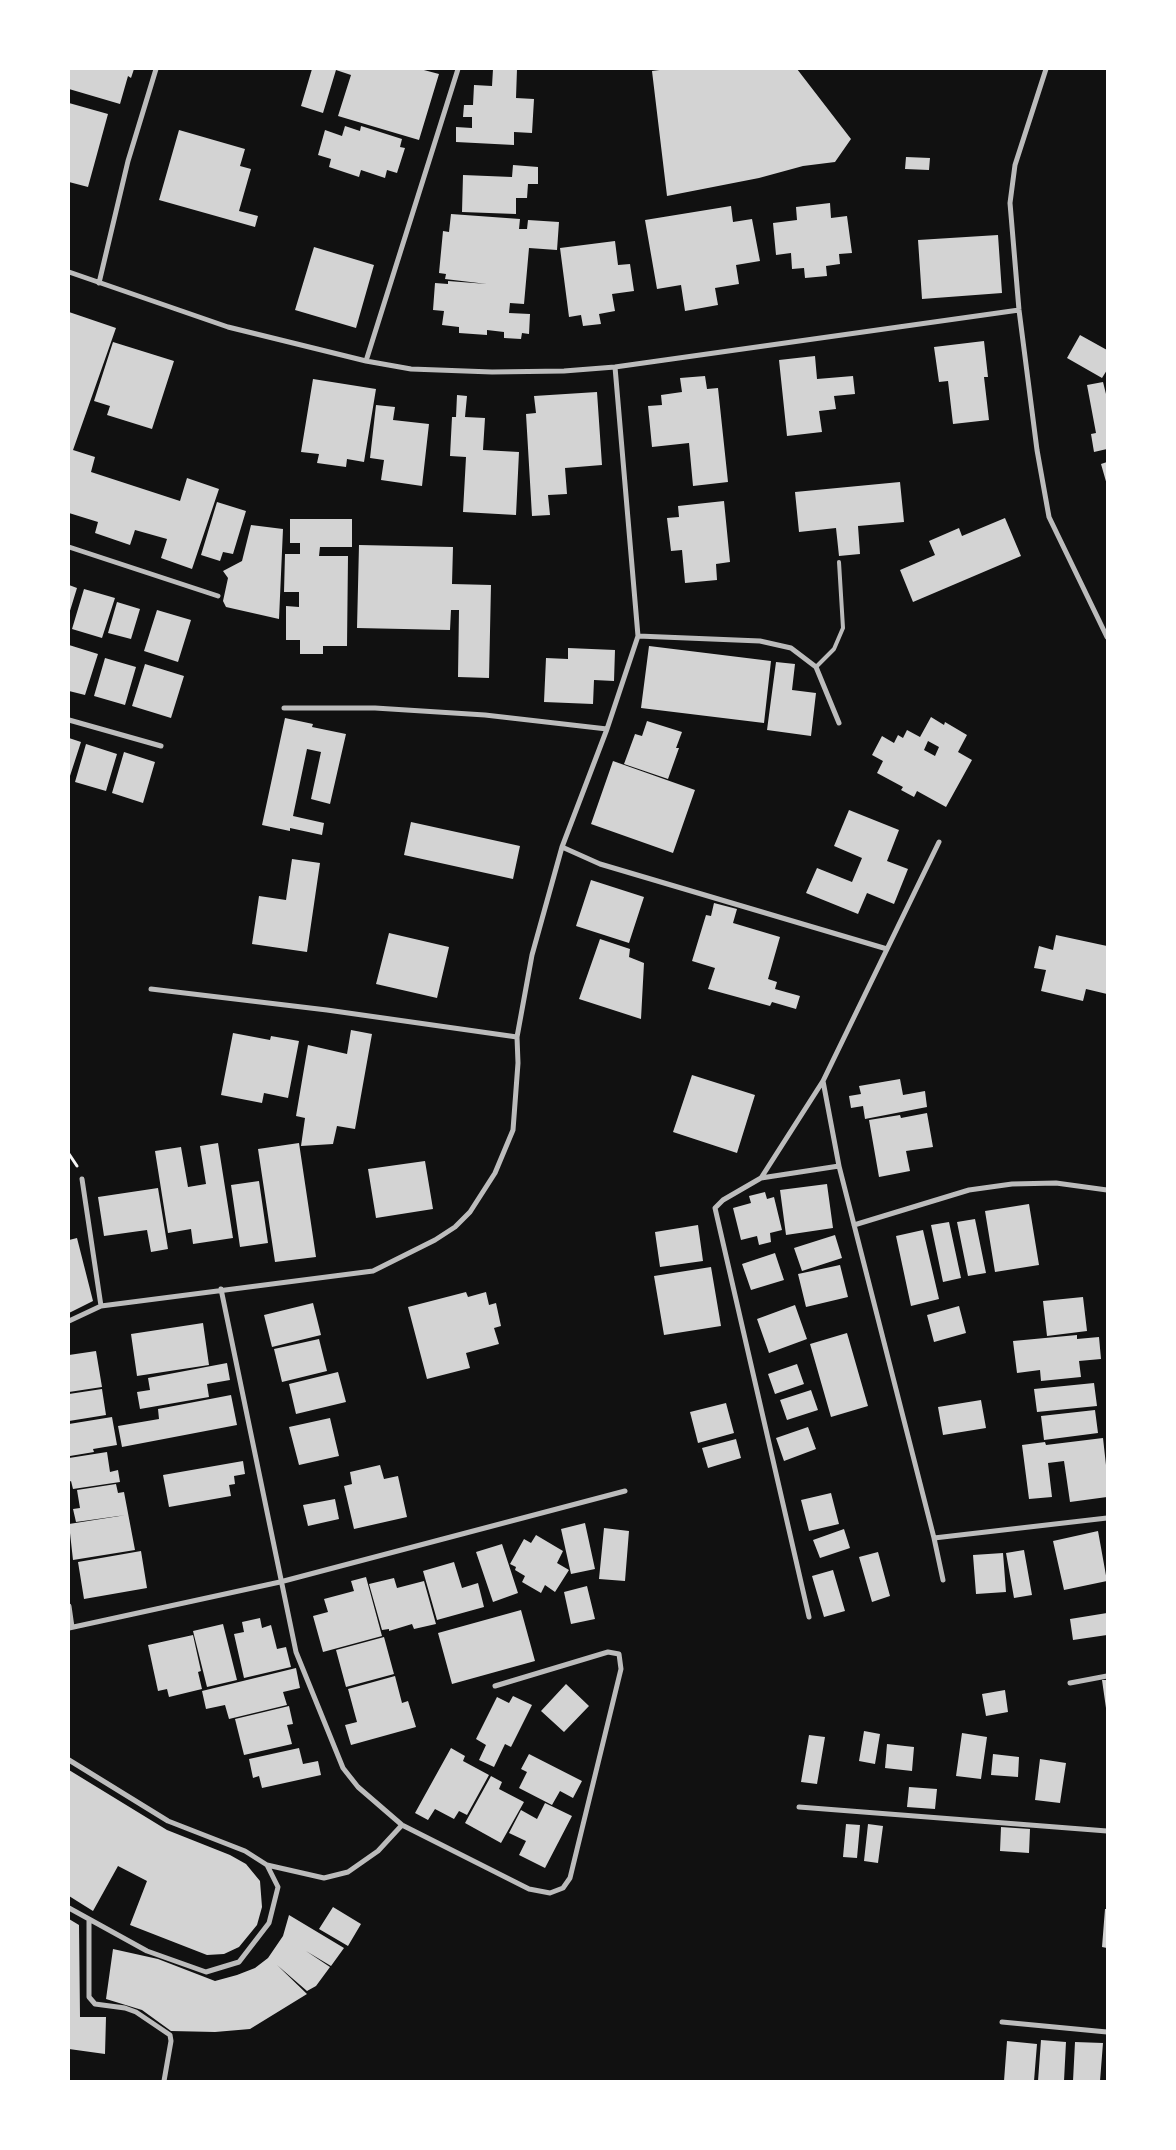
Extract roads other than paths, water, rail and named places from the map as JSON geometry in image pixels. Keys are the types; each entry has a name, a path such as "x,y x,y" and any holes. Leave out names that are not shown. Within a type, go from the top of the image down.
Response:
{"street":[{"path":"99,283 128,162 156,69"},
{"path":"366,361 458,69"},
{"path":"1046,69 1015,165 1010,203 1019,310 1037,450 1049,517 1107,637"},
{"path":"69,272 228,327 366,361 411,369 492,372 564,371 615,367 1019,310"},
{"path":"69,1321 101,1306 372,1271 436,1240 455,1226 470,1212 495,1173 514,1130 518,1063 517,1037 532,955 562,848 608,729 638,636 615,367"},
{"path":"69,547 218,596"},
{"path":"638,636 760,641 791,648 816,667 838,724"},
{"path":"284,708 402,710 485,715 608,729"},
{"path":"69,720 161,746"},
{"path":"761,1178 823,1081 939,842"},
{"path":"562,848 600,864 887,949"},
{"path":"151,989 327,1010 517,1037"},
{"path":"823,1081 839,1166 934,1538 942,1580"},
{"path":"809,1617 715,1212 717,1205 722,1200 761,1178 839,1166"},
{"path":"82,1179 101,1306"},
{"path":"854,1224 978,1189 1012,1184 1056,1183 1107,1190"},
{"path":"221,1289 280,1582 296,1652 343,1768 358,1787 402,1825 530,1890 550,1892 564,1888 570,1878 621,1669 619,1654 608,1652 495,1686"},
{"path":"69,1606 70,1627 280,1582 625,1491"},
{"path":"934,1538 1107,1518"},
{"path":"1070,1683 1107,1676"},
{"path":"69,1760 168,1822 245,1850 267,1865 324,1878 348,1872 378,1850 402,1825"},
{"path":"799,1807 1107,1831"},
{"path":"69,1908 147,1951 206,1972 239,1962 269,1923 278,1887 267,1865"},
{"path":"89,1920 89,1997 92,2002 136,2012 170,2035 164,2081"},
{"path":"1002,2022 1107,2032"}],"lane":[{"path":"816,667 834,649 842,628 839,562"}]}
